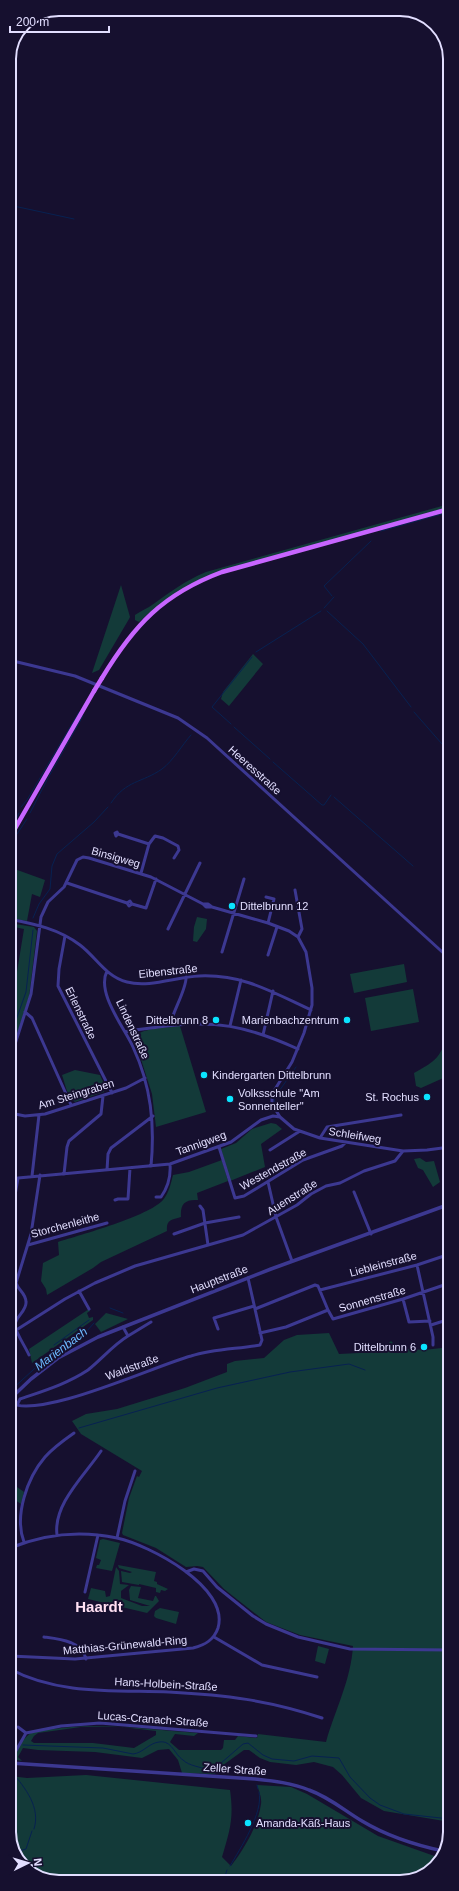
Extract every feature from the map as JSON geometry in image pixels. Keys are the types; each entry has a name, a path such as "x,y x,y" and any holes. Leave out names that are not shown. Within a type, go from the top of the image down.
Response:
{"main road":[{"path":"16,827 94,691 122,646 138,626 163,603 192,585 229,570 443,512"}],"street":[{"name":"Heeresstraße","path":"16,662 74,676 164,712 193,728 443,953"},
{"path":"118,834 149,844"},
{"path":"141,873 149,844 153,837 156,836 170,842 178,848 174,858"},
{"name":"Binsigweg","path":"40,926 42,914 48,902 63,889 75,863 83,857 156,878 206,907 212,907 268,923 289,931 298,937"},
{"path":"168,928 200,863"},
{"path":"67,883 127,903 130,901 132,904 146,908 156,878"},
{"path":"222,952 244,878"},
{"path":"125,1032 170,1025 197,1023 230,1026 263,1035 298,1050 311,1010 312,988 310,971 304,947 298,937 302,929 295,890"},
{"path":"266,897 274,899 268,923"},
{"path":"16,921 40,926 31,994 16,1041"},
{"name":"Eibenstraße","path":"40,926 53,930 84,947 107,972 122,981 135,984 186,977 218,976 242,980 273,991 311,1010"},
{"path":"268,955 277,926"},
{"name":"Erlenstraße","path":"65,936 59,969 58,986 112,1093"},
{"name":"Lindenstraße","path":"107,972 104,979 104,986 112,1007 133,1047 144,1078 153,1116 151,1166"},
{"path":"170,1025 175,1007 186,985 186,977"},
{"path":"230,1026 242,980"},
{"path":"263,1035 273,991"},
{"path":"25,1012 32,1018 71,1106"},
{"name":"Schleifweg","path":"298,1050 288,1071 272,1094 272,1104 280,1117 300,1131 320,1138 402,1151 443,1148"},
{"name":"Am Steingraben","path":"16,1114 25,1116 39,1115 71,1106 126,1088 144,1078"},
{"path":"64,1174 69,1141 101,1114 103,1096"},
{"path":"32,1176 39,1115"},
{"path":"320,1138 327,1127 401,1115"},
{"path":"107,1170 110,1150 153,1116"},
{"name":"Tannigweg","path":"16,1185 17,1179 32,1176 170,1164 219,1147 238,1138 261,1120 273,1116 280,1117"},
{"path":"270,1150 300,1131"},
{"name":"Westendstraße","path":"219,1147 235,1198 244,1196 303,1160 342,1146 346,1142"},
{"name":"Auenstraße","path":"17,1331 79,1291 135,1266 243,1236 297,1205 311,1194 326,1186 340,1183 364,1171 395,1161 402,1151"},
{"name":"Tannigweg","path":"156,1197 161,1197 167,1186 170,1175 170,1164"},
{"path":"115,1200 128,1199 130,1168"},
{"path":"29,1354 17,1331 16,1322 24,1312 26,1303 25,1296 17,1286 16,1281 28,1245 40,1175"},
{"path":"268,1182 276,1217 292,1261"},
{"path":"354,1192 371,1234"},
{"path":"200,1206 203,1210 208,1245"},
{"name":"Hauptstraße","path":"16,1393 31,1379 58,1358 84,1343 292,1261 371,1234 443,1207"},
{"path":"174,1234 205,1223 239,1217"},
{"name":"Storchenleithe","path":"28,1245 107,1223"},
{"name":"Liebleinstraße","path":"254,1308 312,1285 318,1286 320,1290 443,1256"},
{"path":"417,1264 431,1325 433,1345"},
{"path":"248,1278 260,1333"},
{"name":"Sonnenstraße","path":"260,1333 286,1327 328,1310 333,1319 443,1286"},
{"path":"320,1290 328,1310"},
{"path":"79,1291 88,1308"},
{"path":"403,1299 409,1322 430,1321"},
{"path":"218,1329 214,1318 254,1308"},
{"path":"431,1325 443,1321"},
{"path":"17,1405 20,1399 62,1384 87,1370 112,1347 152,1322"},
{"path":"123,1327 128,1336"},
{"name":"Waldstraße","path":"17,1405 39,1406 114,1384 192,1355 261,1344 260,1333"},
{"path":"24,1542 21,1530 22,1514 32,1477 45,1457 74,1433"},
{"path":"57,1535 57,1526 68,1497 101,1451"},
{"path":"117,1538 125,1501 135,1471"},
{"path":"16,1545 24,1542 57,1535 98,1535 117,1538 157,1553 186,1572 204,1589 217,1607 219,1622 214,1637 262,1665 318,1677"},
{"path":"85,1592 98,1535"},
{"path":"186,1572 194,1569 202,1571 220,1590 266,1624 298,1637 350,1651 443,1650"},
{"path":"44,1637 74,1644 83,1651 86,1659"},
{"name":"Matthias-Grünewald-Ring","path":"16,1657 44,1659 86,1659 193,1648 204,1645 214,1637"},
{"name":"Hans-Holbein-Straße","path":"16,1672 59,1686 236,1697 287,1707 322,1718"},
{"name":"Lucas-Cranach-Straße","path":"26,1733 61,1726 96,1723 256,1736"},
{"path":"16,1751 26,1733 18,1727"},
{"name":"Zeller Straße","path":"16,1763 255,1779 291,1784 324,1797 364,1822 388,1834 412,1843 439,1850"}],"green space":[{"path":"443,506 443,509 205,577 170,597 139,622 135,620 135,615 183,584 206,572"},
{"path":"121,585 130,617 99,670 92,673"},
{"path":"253,654 263,664 229,706 221,699 223,692"},
{"path":"16,870 45,880 40,897 32,894 27,921 16,919"},
{"path":"197,917 207,919 206,929 197,942 193,941 194,927"},
{"path":"16,924 34,927 37,931 29,997 16,1037 16,978 24,929 16,927"},
{"path":"404,964 407,982 354,993 350,974"},
{"path":"413,989 419,1022 371,1031 365,998"},
{"path":"180,1026 206,1112 156,1127 152,1094 134,1037 144,1031 156,1028"},
{"path":"443,1048 443,1078 421,1088 416,1086 414,1073 434,1060"},
{"path":"75,1070 100,1075 105,1086 104,1092 75,1102 72,1100 62,1075"},
{"path":"271,1123 276,1124 282,1129 261,1144 265,1167 230,1181 221,1149 236,1143 252,1129"},
{"path":"420,1158 426,1162 434,1161 440,1182 433,1187 423,1170 418,1168 414,1159"},
{"path":"222,1160 228,1181 197,1193 198,1200 190,1200 184,1203 181,1209 181,1217 168,1223 167,1231 101,1262 47,1295 46,1289 41,1281 43,1263 59,1255 58,1242 114,1224 144,1212 163,1200 171,1185 173,1175 189,1172"},
{"path":"89,1309 90,1311 87,1313 89,1318 93,1317 93,1320 32,1363 29,1349"},
{"path":"106,1313 128,1319 101,1332 95,1324"},
{"path":"329,1333 339,1354 379,1352 391,1341 398,1348 424,1350 443,1348 443,1821 384,1811 361,1798 342,1775 333,1767 314,1762 296,1765 270,1762 260,1758 249,1750 244,1750 219,1768 215,1774 182,1773 178,1760 169,1749 158,1750 142,1758 95,1752 23,1748 18,1757 22,1761 17,1760 16,1757 20,1745 31,1733 73,1727 94,1726 121,1727 81,1727 38,1733 31,1741 34,1743 93,1743 134,1748 156,1735 156,1731 123,1727 198,1733 194,1736 175,1734 170,1742 179,1750 221,1750 223,1748 224,1740 235,1740 238,1736 257,1738 258,1734 326,1742 346,1683 352,1659 353,1646 300,1635 266,1622 224,1589 203,1567 186,1567 156,1548 123,1535 122,1533 129,1498 137,1476 139,1477 142,1471 81,1434 72,1421 86,1414 117,1409 185,1388 227,1372 227,1364 235,1361 264,1358 284,1340 297,1335"},
{"path":"16,1486 24,1492 21,1504 16,1501"},
{"path":"103,1539 120,1543 112,1571 96,1568 101,1560 96,1558 100,1540"},
{"path":"118,1565 156,1572 154,1581 168,1589 165,1591 161,1590 160,1593 156,1592 156,1588 122,1582 121,1571 132,1572 119,1568"},
{"path":"116,1567 119,1571 120,1584 129,1585 121,1591 121,1598 142,1606 150,1606 130,1600 129,1590 131,1586 141,1587 138,1598 153,1601 156,1596 159,1601 147,1613 88,1599 91,1588 105,1591 106,1597 110,1596"},
{"path":"160,1608 179,1612 176,1624 154,1616 155,1611"},
{"path":"318,1646 329,1649 325,1664 315,1661"},
{"path":"86,1775 230,1790 232,1808 227,1839 222,1857 231,1866 241,1852 257,1821 261,1802 257,1785 291,1787 307,1794 378,1836 435,1856 417,1872 400,1875 48,1874 42,1872 31,1864 22,1854 18,1846 16,1832 16,1777 27,1778"}],"waterway":[{"path":"16,207 74,219"},
{"path":"381,531 443,514"},
{"path":"332,596 324,586 371,541"},
{"path":"324,608 334,597"},
{"path":"256,652 321,611"},
{"path":"327,611 363,644 411,707"},
{"path":"231,724 212,707 252,657"},
{"path":"21,807 27,800 79,712"},
{"path":"414,712 443,745"},
{"path":"30,813 83,716"},
{"path":"234,727 270,759"},
{"path":"111,803 122,790 155,774 166,766 191,735"},
{"path":"273,762 322,805 324,805 331,795"},
{"path":"334,797 413,866"},
{"path":"33,918 39,904 50,889 52,866 57,854 94,822 108,807"},
{"path":"16,819 19,813"},
{"path":"16,836 27,819"},
{"path":"16,1020 26,992 33,930"},
{"path":"276,1106 274,1099 296,1067"},
{"path":"110,1308 123,1313"},
{"path":"54,1345 89,1320"},
{"name":"Marienbach","path":"16,1386 44,1360 86,1332 94,1323"},
{"path":"79,1428 217,1388 290,1372 349,1364 365,1370"},
{"path":"23,1745 103,1748 133,1754 140,1752 155,1743 163,1742 170,1745 186,1762 209,1770 213,1770 243,1744 248,1743 263,1755 272,1759 294,1761 312,1756 339,1758 350,1777 370,1798 380,1805 404,1814 443,1818"},
{"path":"16,1777 27,1791 34,1806 36,1821 34,1829"},
{"path":"257,1785 258,1789"},
{"path":"230,1866 255,1820 260,1800 259,1792"},
{"path":"20,1851 26,1849 32,1831"},
{"path":"225,1875 227,1870"}],"place":[{"name":"Dittelbrunn 12","path":"232,906"},
{"name":"Dittelbrunn 8","path":"216,1020"},
{"name":"Marienbachzentrum","path":"347,1020"},
{"name":"Kindergarten Dittelbrunn","path":"204,1075"},
{"name":"St. Rochus","path":"427,1097"},
{"name":"Volksschule \"Am Sonnenteller\"","path":"230,1099"},
{"name":"Dittelbrunn 6","path":"424,1347"},
{"name":"Amanda-Käß-Haus","path":"248,1823"}],"district":[{"name":"Haardt","path":"99,1606"}]}
